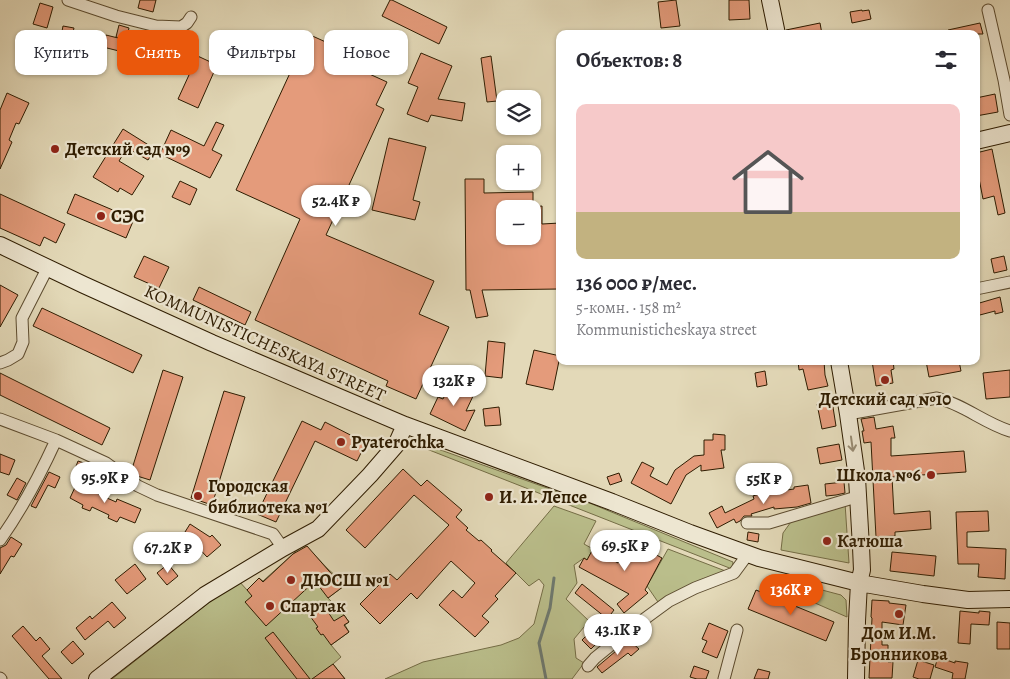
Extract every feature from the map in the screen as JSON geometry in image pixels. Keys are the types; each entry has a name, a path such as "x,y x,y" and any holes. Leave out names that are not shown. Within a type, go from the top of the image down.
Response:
{"main road":[{"path":"770,0 776,30"},
{"path":"980,139 1010,133"},
{"name":"KOMMUNISTICHESKAYA STREET","path":"0,245 212,343 405,425 761,559 859,583 923,594 968,600 1010,599"},
{"path":"839,365 848,414 858,497 862,570 859,583 856,679"},
{"path":"97,679 205,595 318,529 396,445 405,425"}],"street":[{"path":"68,0 116,16 156,26 181,28 191,17"},
{"path":"988,10 1010,115"},
{"path":"0,363 18,354 23,342 22,318 48,268"},
{"path":"980,288 1010,282"},
{"path":"848,414 937,398 950,401 1010,431"},
{"path":"0,420 56,440 106,463 138,486 157,495 273,534 283,548"},
{"path":"1,536 40,474 56,440"},
{"path":"746,523 769,523 858,497"},
{"path":"588,666 628,631 669,601 695,588 734,573 748,554"},
{"path":"724,679 738,630"}],"green space":[{"path":"421,443 592,504 733,562 732,569 419,446"},
{"path":"845,503 849,563 781,550 783,533 793,519"},
{"path":"554,506 596,521 584,544 593,549 587,560 584,558 574,565 577,583 566,599 589,621 574,639 576,658 584,663 572,679 385,679 423,662 501,645 519,638 534,624 544,585 539,579 529,586 506,563"},
{"name":"Спартак","path":"304,544 344,586 328,598 349,622 345,625 349,632 331,645 341,657 333,664 345,679 112,679 238,580 247,590 259,578 263,581"},
{"path":"668,549 728,572 658,602 647,586"},
{"path":"769,576 841,595 846,600 847,617 767,582"}],"building":[{"path":"140,0 156,0 153,12 138,8"},
{"path":"390,0 447,27 439,44 382,16"},
{"path":"676,0 680,26 661,28 658,2"},
{"path":"729,0 749,0 750,19 729,20"},
{"path":"40,3 53,7 47,28 33,24"},
{"path":"869,10 871,19 852,23 850,12"},
{"path":"820,23 821,30 786,30"},
{"path":"980,23 983,34 980,34 980,30 948,30"},
{"path":"119,25 129,28 128,30 118,30"},
{"path":"63,26 74,28 74,30 62,30"},
{"path":"107,35 117,38 117,50 107,48"},
{"path":"314,37 324,41 324,75 372,75 387,82 376,105 384,109 326,235 434,281 419,314 449,327 416,399 386,386 388,381 255,320 300,219 236,190 289,75 314,75"},
{"path":"421,53 452,66 438,99 465,103 462,121 431,115 428,122 407,114 418,87 408,83"},
{"path":"491,56 496,101 487,102 481,58"},
{"path":"199,57 209,61 209,75 213,75 198,108 178,99 189,75 199,75"},
{"path":"7,93 29,103 19,124 16,123 9,140 12,142 0,169 0,110"},
{"path":"995,94 998,112 980,115 980,97"},
{"path":"216,122 224,125 212,150 222,155 210,178 160,154 171,130 204,146"},
{"path":"123,129 155,149 148,160 127,148 119,161 144,176 132,195 120,188 118,192 93,177"},
{"path":"389,138 426,147 413,200 420,202 415,220 372,210"},
{"path":"992,149 1005,213 998,215 994,196 983,199 980,184 980,152"},
{"path":"465,179 484,179 484,193 533,192 533,200 496,200 496,245 541,245 541,206 542,224 556,223 556,289 482,290 488,316 476,318 470,290 466,290"},
{"path":"180,181 197,189 190,205 172,197"},
{"path":"0,194 65,224 56,243 44,237 40,246 0,228"},
{"name":"СЭС","path":"75,194 134,219 126,238 67,213"},
{"path":"144,256 169,267 159,288 134,277"},
{"path":"1004,256 1007,270 994,273 991,259"},
{"path":"0,285 18,295 0,327"},
{"path":"199,287 251,312 245,325 193,300"},
{"path":"1000,297 1003,312 995,314 995,311 980,315 980,303"},
{"path":"42,308 142,355 133,373 33,326"},
{"path":"488,341 505,343 502,378 485,376"},
{"path":"534,350 556,355 556,365 558,365 553,390 526,384"},
{"path":"798,365 824,365 828,386 808,390 803,369 799,370"},
{"path":"873,365 894,365 894,369 891,370 893,383 876,386"},
{"path":"927,365 960,365 961,371 929,377"},
{"path":"163,370 183,377 150,480 131,472"},
{"path":"1010,370 1010,397 986,399 983,373"},
{"path":"765,371 767,385 757,387 755,373"},
{"path":"0,373 110,428 102,445 0,395"},
{"path":"451,383 474,394 466,411 475,410 465,431 430,414 438,397 443,399"},
{"path":"224,391 245,397 212,505 191,498"},
{"path":"832,401 836,426 822,429 817,404"},
{"path":"499,407 501,425 485,426 483,409"},
{"path":"874,417 876,429 893,426 895,438 891,438 891,456 964,451 966,472 892,477 894,514 930,511 931,529 895,532 895,536 876,537 871,442 864,443 861,419"},
{"path":"302,421 321,430 325,422 366,443 357,461 315,441 276,522 257,514"},
{"path":"713,434 725,435 725,450 721,450 724,468 701,471 701,465 686,475 671,504 631,483 642,462 654,468 650,476 667,485 675,470 694,456 704,455 704,440 713,440"},
{"path":"839,444 842,460 820,464 817,448"},
{"path":"0,454 15,460 9,475 0,472"},
{"path":"78,461 90,465 87,473 75,469"},
{"path":"403,469 421,486 427,480 462,510 456,517 468,528 466,530 479,541 481,540 516,573 495,596 498,599 482,616 489,622 475,637 439,605 453,590 462,598 475,583 451,561 417,599 411,593 380,624 360,604 390,574 397,580 449,525 414,495 365,548 346,530"},
{"path":"49,472 60,477 55,488 48,485 36,508 31,506"},
{"path":"619,473 622,481 610,485 607,477"},
{"path":"17,478 26,483 17,500 7,495"},
{"path":"844,482 845,493 826,496 825,484"},
{"path":"77,483 116,502 117,499 141,509 135,523 120,517 117,522 108,518 109,515 92,507 90,511 82,508 83,505 70,498"},
{"path":"808,485 811,503 797,507 774,509 774,507 751,514 752,516 744,516 736,523 734,519 717,528 709,513 722,506 725,513 754,499 753,496 765,492 794,489 794,487"},
{"path":"988,511 989,531 967,532 967,547 1006,549 1005,579 978,577 979,564 958,564 956,512"},
{"path":"190,524 210,537 212,535 221,545 207,557 192,541 189,545 180,540"},
{"path":"748,532 759,534 758,542 747,540"},
{"path":"11,537 22,544 14,557 11,556 0,574 0,548 6,545"},
{"path":"631,541 662,558 645,590 648,593 624,613 617,604 629,594 579,567 584,558 587,560 593,549 618,563"},
{"name":"ДЮСШ №1","path":"307,546 344,586 328,598 315,581 266,626 245,602 252,596 247,590 259,578 263,582 293,554"},
{"path":"892,552 936,556 934,576 890,571"},
{"path":"135,564 146,579 127,594 115,580"},
{"path":"168,564 178,576 167,585 157,573"},
{"path":"582,584 614,610 608,618 615,625 591,649 582,640 605,617 575,593"},
{"path":"756,590 834,622 826,641 748,609"},
{"path":"872,600 906,605 903,625 882,622 882,645 888,645 888,662 893,662 892,678 869,678"},
{"path":"112,602 126,618 114,628 108,621 85,640 76,628 90,616 92,619"},
{"name":"Спартак","path":"324,606 334,621 344,615 349,622 344,625 349,632 331,645 323,634 321,635 310,616"},
{"path":"960,611 990,612 989,625 971,624 970,644 958,643"},
{"path":"997,622 1010,623 1010,649 997,649"},
{"path":"709,623 728,631 717,658 702,652 707,641 702,639"},
{"path":"23,626 36,641 40,637 50,649 42,656 62,679 49,679 12,636"},
{"path":"273,632 310,679 297,679 265,638"},
{"path":"629,640 639,649 631,656 628,653 602,673 597,667"},
{"path":"73,641 84,654 72,664 61,652"},
{"path":"938,657 955,663 955,661 968,663 965,679 952,679 953,673 935,667"},
{"path":"918,660 934,665 930,679 913,677"},
{"path":"333,664 345,679 312,679"},
{"path":"694,666 709,671 706,679 690,677"},
{"path":"758,669 770,672 768,679 754,679"}],"waterway":[{"path":"546,679 539,643 550,608 554,578"}],"place":[{"name":"Детский сад №9","path":"55,149"},
{"name":"СЭС","path":"101,216"},
{"name":"Детский сад №10","path":"885,380"},
{"name":"Pyaterochka","path":"341,442"},
{"name":"Школа №6","path":"931,475"},
{"name":"Городская библиотека №1","path":"198,496"},
{"name":"И. И. Лепсе","path":"489,497"},
{"name":"Катюша","path":"827,541"},
{"name":"ДЮСШ №1","path":"291,580"},
{"name":"Спартак","path":"270,606"},
{"name":"Дом И.М. Бронникова","path":"899,614"}]}
